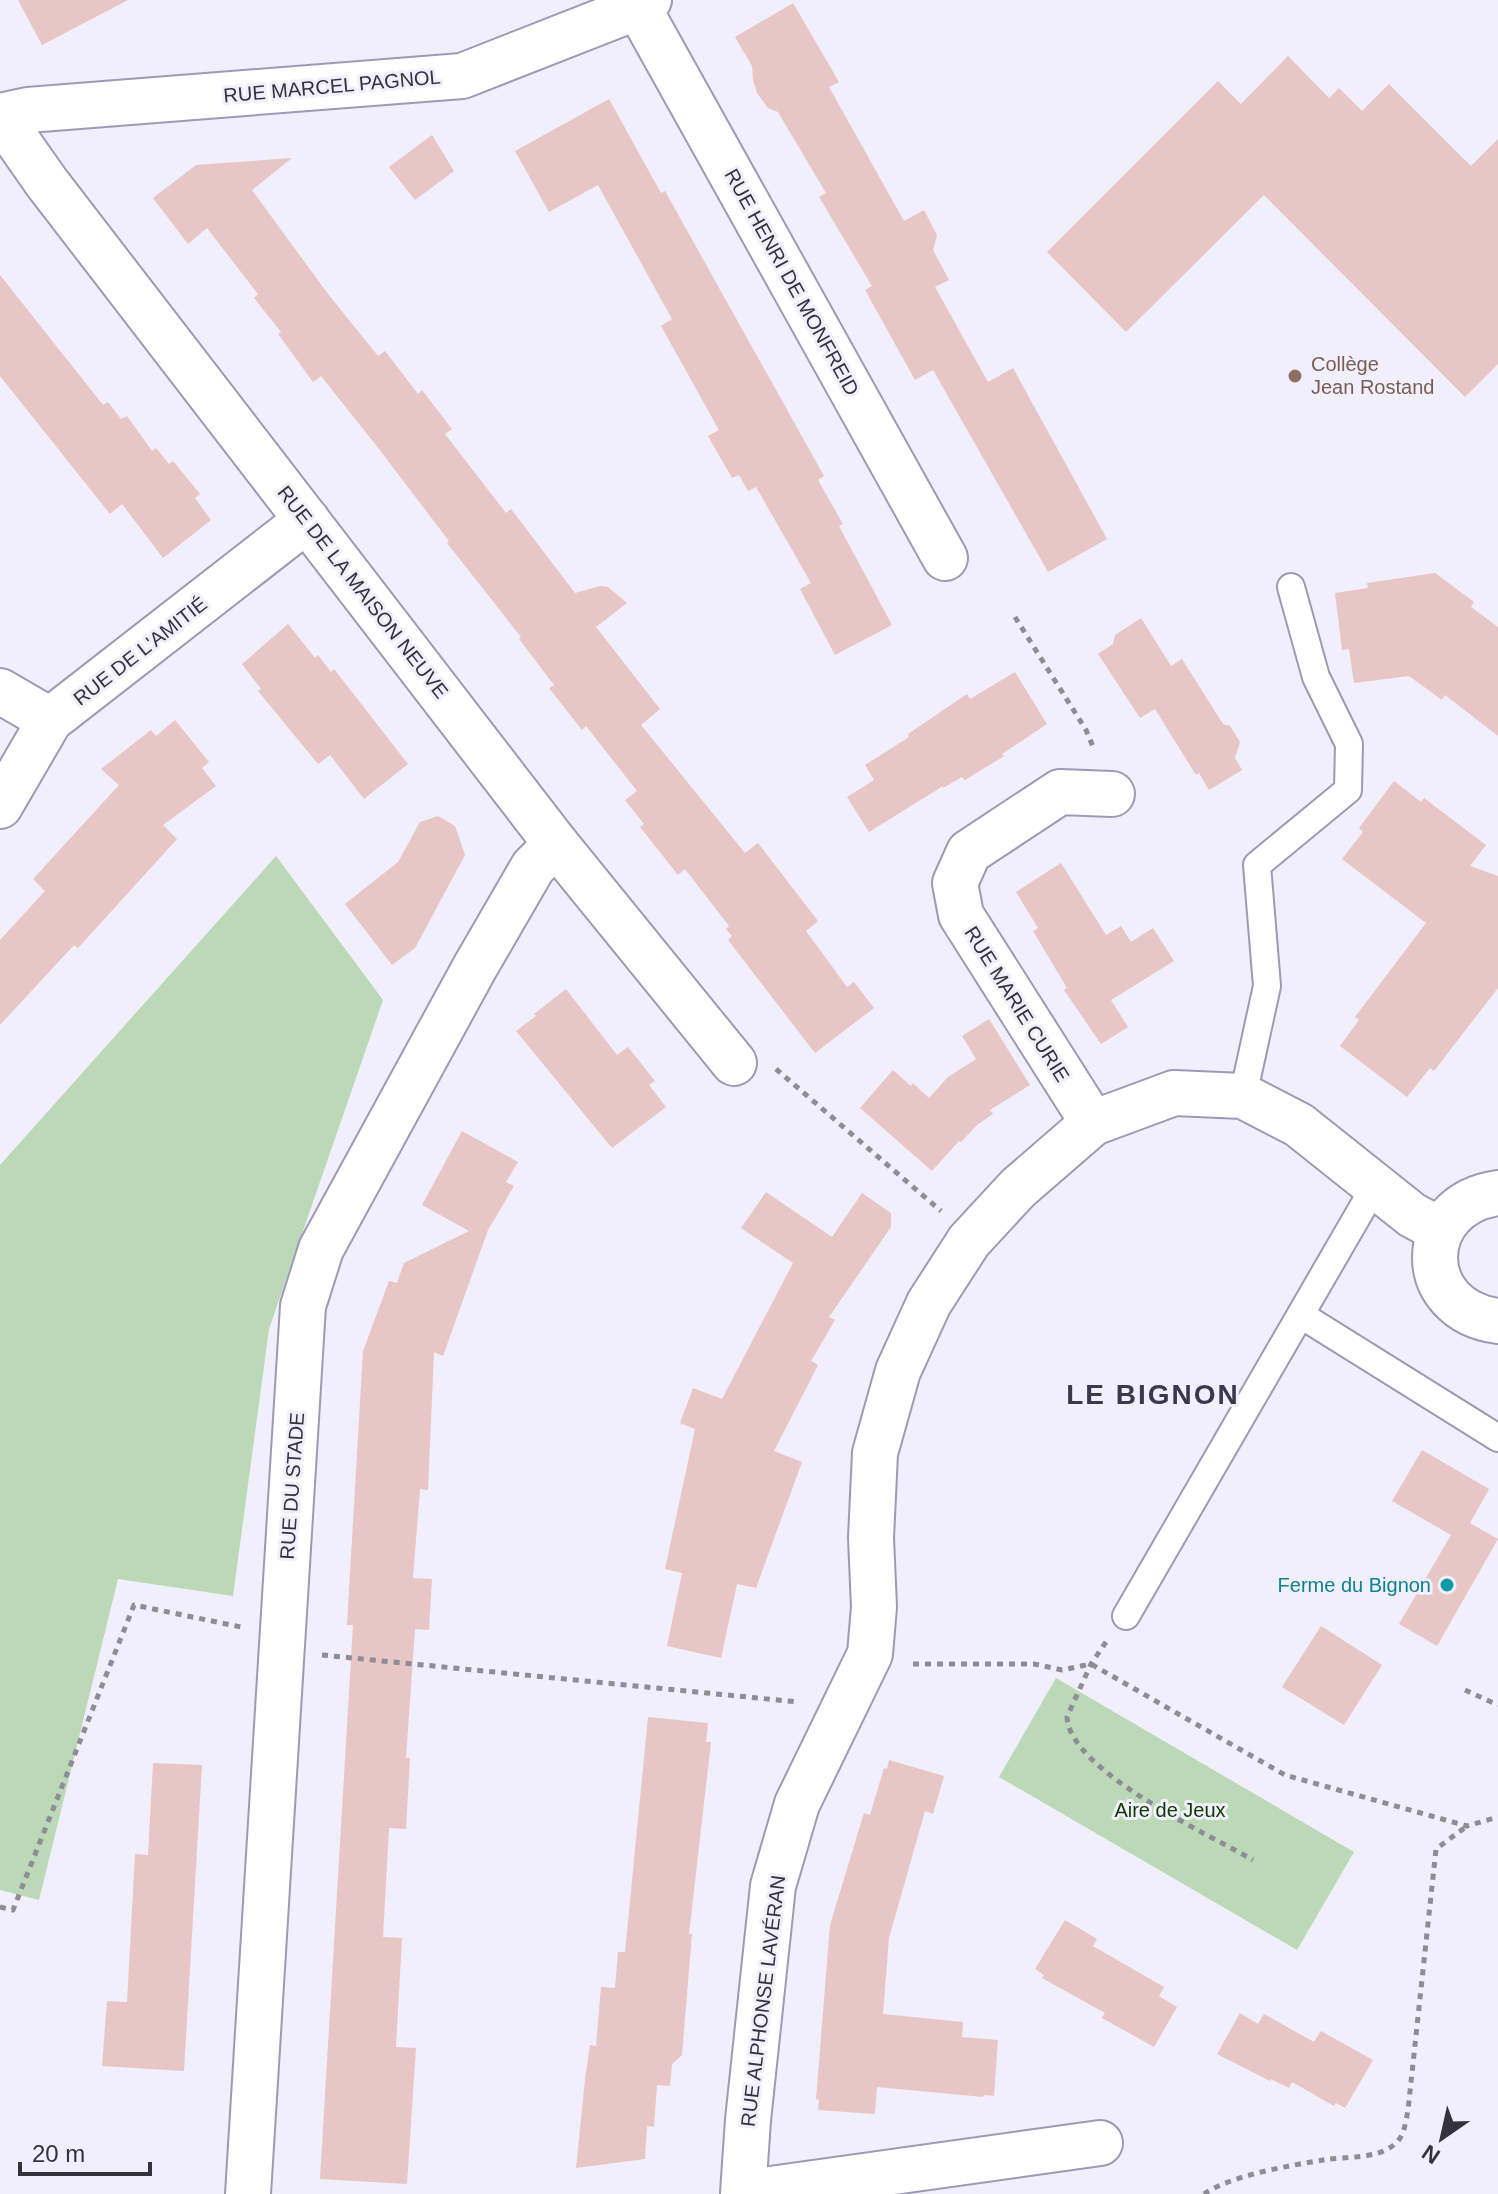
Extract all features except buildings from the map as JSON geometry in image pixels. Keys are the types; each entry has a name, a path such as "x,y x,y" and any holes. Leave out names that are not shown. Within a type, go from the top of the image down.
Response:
{"street":[{"name":"RUE MARCEL PAGNOL","path":"0,116 28,110 462,76 644,4"},
{"name":"RUE HENRI DE MONFREID","path":"644,4 945,558"},
{"name":"RUE DE LA MAISON NEUVE","path":"0,116 47,183 556,844 734,1063"},
{"name":"RUE DE L'AMITIÉ","path":"0,806 50,720 307,520"},
{"path":"0,691 50,720"},
{"name":"RUE MARIE CURIE","path":"1093,1123 961,915 955,883 969,852 1060,792 1112,794"},
{"name":"RUE DU STADE","path":"248,2194 303,1306 321,1249 525,879 556,844"},
{"name":"RUE ALPHONSE LAVÉRAN","path":"1100,2143 743,2193 773,1886 797,1804 870,1654 874,1607 871,1538 875,1453 898,1371 929,1303 969,1241 1018,1188 1093,1123 1174,1093 1243,1096 1299,1125 1412,1215 1440,1230"},
{"path":"1498,1193 1464,1202 1440,1230 1435,1251 1436,1272 1444,1291 1458,1306 1476,1317 1498,1321"}],"lane":[{"path":"1243,1096 1267,986 1257,865 1348,790 1349,744 1316,677 1291,587"},
{"path":"1126,1616 1375,1186"},
{"path":"1301,1315 1498,1438"}],"path":[{"path":"1015,617 1086,730 1112,794"},
{"path":"734,1063 775,1068 924,1195 969,1241"},
{"path":"0,1907 13,1910 134,1605 252,1629 282,1641 788,1701 847,1704"},
{"path":"1126,1616 1091,1664 1067,1717 1073,1738 1102,1771 1124,1786 1253,1860"},
{"path":"899,1664 1034,1664 1062,1670 1091,1664 1285,1775 1467,1826"},
{"path":"1465,1690 1498,1705"},
{"path":"1204,2194 1221,2183 1322,2160 1377,2154 1397,2143 1406,2125 1408,2110 1436,1849 1467,1826 1498,1817"}],"green space":[{"path":"276,856 383,1000 269,1329 233,1596 118,1579 39,1900 0,1890 0,1165"},
{"name":"Aire de Jeux","path":"1056,1678 1354,1852 1297,1950 999,1777"}],"place":[{"name":"Collège Jean Rostand","path":"1295,376"},
{"name":"Ferme du Bignon","path":"1447,1585"}],"district":[{"name":"LE BIGNON","path":"1153,1394"}]}
